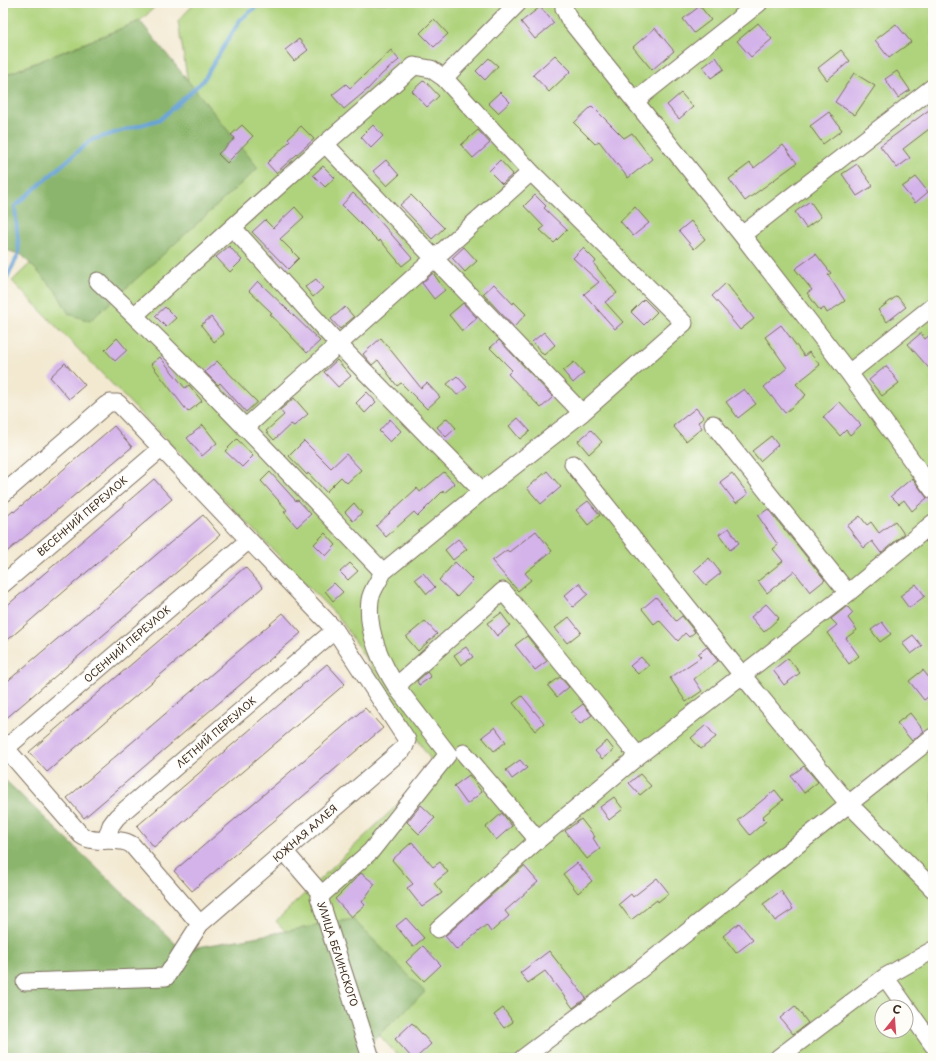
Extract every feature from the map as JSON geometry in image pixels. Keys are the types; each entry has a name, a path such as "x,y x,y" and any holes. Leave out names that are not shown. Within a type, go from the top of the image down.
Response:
{"street":[{"path":"444,78 518,3"},
{"path":"565,3 564,8 569,19 742,235 849,373 933,490"},
{"path":"636,101 759,3"},
{"path":"135,316 325,144 414,66 431,69 444,78 531,172 684,323 582,413 482,491 383,572 370,599 371,635 388,674 398,689 456,754 538,840"},
{"path":"742,235 933,87"},
{"path":"325,144 582,413"},
{"path":"245,428 531,172"},
{"path":"233,228 339,345 482,491"},
{"path":"98,281 135,316 245,428 383,572"},
{"path":"849,373 933,306"},
{"path":"3,494 110,403 118,403 335,630"},
{"path":"713,424 848,593"},
{"name":"ВЕСЕННИЙ ПЕРЕУЛОК","path":"3,584 162,448"},
{"path":"573,464 743,676 848,803 933,889"},
{"path":"438,929 538,840 638,756 743,676 848,593 933,523"},
{"name":"ОСЕННИЙ ПЕРЕУЛОК","path":"4,747 249,540"},
{"path":"398,689 402,681 503,592 638,756"},
{"name":"ЮЖНАЯ АЛЛЕЯ","path":"25,982 166,977 200,924 404,748 407,740 335,630"},
{"name":"ЛЕТНИЙ ПЕРЕУЛОК","path":"106,840 111,825 117,817 335,630"},
{"path":"523,1058 632,976 933,736"},
{"path":"4,747 80,835 88,838 124,841 132,845 200,924"},
{"name":"УЛИЦА БЕЛИНСКОГО","path":"371,1058 319,897 371,851 456,754"},
{"path":"284,851 322,895"},
{"path":"778,1058 884,977 933,950"},
{"path":"884,977 933,1045"}],"green space":[{"path":"3,3 159,3 140,21 3,76"},
{"path":"195,3 933,3 933,1058 400,1058 276,921 436,768 340,619 12,281 192,108 178,21"},
{"path":"140,21 258,168 90,321 69,314 55,290 22,255 3,249 3,76"},
{"path":"3,778 182,950 353,919 425,992 354,1058 3,1058"}],"building":[{"path":"700,6 711,20 694,33 683,19"},
{"path":"540,7 554,23 535,39 521,22"},
{"path":"434,19 448,34 434,47 420,33"},
{"path":"758,23 772,39 751,57 737,41"},
{"path":"896,24 911,42 889,58 875,40"},
{"path":"655,28 674,51 652,70 633,47"},
{"path":"299,39 308,50 294,61 285,50"},
{"path":"391,50 399,60 344,109 332,95 346,84 350,88"},
{"path":"841,50 850,61 827,80 818,68"},
{"path":"555,55 571,71 549,92 533,75"},
{"path":"716,57 724,69 711,78 703,67"},
{"path":"489,58 498,66 485,80 476,71"},
{"path":"897,71 910,90 898,98 885,79"},
{"path":"854,73 875,86 855,115 835,102"},
{"path":"424,80 439,96 427,107 412,91"},
{"path":"500,92 510,102 498,113 488,103"},
{"path":"681,93 693,107 679,119 667,105"},
{"path":"592,106 624,138 632,133 652,159 628,178 599,141 595,144 574,123"},
{"path":"933,107 933,126 903,149 910,158 897,168 880,146"},
{"path":"829,112 842,130 823,144 810,126"},
{"path":"242,125 253,136 227,163 218,154 235,138 231,135"},
{"path":"373,125 383,136 371,148 361,137"},
{"path":"301,126 314,139 276,173 267,163 290,141 288,138"},
{"path":"478,130 490,143 473,158 461,145"},
{"path":"783,145 797,163 745,201 729,179 750,163 754,168"},
{"path":"386,160 399,175 387,186 373,171"},
{"path":"500,160 513,174 502,184 489,171"},
{"path":"857,164 873,186 857,196 842,174"},
{"path":"323,166 335,178 325,187 313,175"},
{"path":"916,177 928,192 915,203 902,187"},
{"path":"353,193 365,204 412,258 402,266 380,240 379,242 342,205"},
{"path":"411,195 444,228 432,239 400,205"},
{"path":"535,195 546,206 544,208 567,230 554,243 540,230 544,227 524,206"},
{"path":"810,201 821,217 806,228 795,212"},
{"path":"295,207 304,217 280,239 299,258 288,269 252,232 265,220 273,228"},
{"path":"635,207 649,223 633,236 620,221"},
{"path":"691,221 705,239 694,249 679,231"},
{"path":"229,246 242,260 230,272 216,257"},
{"path":"464,247 477,261 465,272 452,258"},
{"path":"583,248 596,261 594,264 617,293 605,302 623,322 615,329 584,294 599,282 573,258"},
{"path":"816,254 831,273 828,275 845,301 827,313 824,308 820,311 807,293 812,290 795,269"},
{"path":"433,273 445,290 434,299 422,283"},
{"path":"316,279 323,288 313,297 305,287"},
{"path":"258,281 320,341 307,353 270,314 272,313 249,291"},
{"path":"726,283 754,319 740,330 731,319 732,318 712,296"},
{"path":"494,284 513,304 514,302 526,314 514,327 483,294"},
{"path":"897,296 906,307 887,322 878,310"},
{"path":"644,299 657,312 644,325 631,312"},
{"path":"463,303 477,318 462,331 449,315"},
{"path":"165,307 176,318 166,327 155,316"},
{"path":"345,307 354,317 340,329 331,319"},
{"path":"211,317 224,334 214,342 201,325"},
{"path":"781,325 804,356 809,352 820,365 796,384 806,395 785,413 764,387 787,368 765,337"},
{"path":"544,332 555,345 544,355 532,342"},
{"path":"933,332 933,373 908,344 921,333 925,339"},
{"path":"117,338 127,350 115,361 105,350"},
{"path":"381,338 421,388 427,383 440,397 427,409 401,383 397,386 378,360 372,365 363,354"},
{"path":"499,340 553,397 541,408 508,374 512,370 490,348"},
{"path":"160,357 185,388 189,385 202,401 188,412 151,364"},
{"path":"337,360 351,376 338,387 324,372"},
{"path":"217,361 257,402 246,412 220,383 218,385 205,372"},
{"path":"574,362 584,373 573,383 563,371"},
{"path":"65,363 85,385 69,399 50,377"},
{"path":"886,366 899,383 882,396 869,380"},
{"path":"457,376 467,387 457,395 447,384"},
{"path":"744,389 756,404 738,418 726,402"},
{"path":"367,392 376,402 365,413 356,403"},
{"path":"294,398 308,414 294,426 291,424 274,440 266,431 284,415 280,410"},
{"path":"840,402 861,425 850,435 846,430 840,436 823,417"},
{"path":"696,408 704,418 698,422 702,428 686,441 673,426"},
{"path":"447,418 456,428 446,437 437,427"},
{"path":"518,418 530,431 520,439 509,426"},
{"path":"390,419 401,431 390,442 379,431"},
{"path":"203,425 217,443 202,456 187,438"},
{"path":"114,426 132,447 3,555 3,520"},
{"path":"591,430 602,442 589,454 578,441"},
{"path":"771,436 778,445 760,461 752,451"},
{"path":"237,439 253,456 242,467 225,451"},
{"path":"304,441 331,468 346,454 361,470 347,483 341,477 326,492 289,456"},
{"path":"547,471 561,487 541,504 527,488"},
{"path":"270,472 296,501 298,500 311,514 297,527 284,512 287,510 261,481"},
{"path":"444,472 455,484 444,493 443,491 418,516 414,512 386,537 376,526 417,488 420,492"},
{"path":"732,473 748,494 736,503 720,482"},
{"path":"912,478 927,498 912,511 904,500 899,504 891,496"},
{"path":"154,479 172,499 3,644 3,609"},
{"path":"588,501 600,515 588,525 576,510"},
{"path":"354,503 362,513 353,521 345,512"},
{"path":"768,509 825,580 810,592 794,571 767,593 758,581 783,561 773,549 778,545 758,516"},
{"path":"203,515 220,535 3,721 3,685"},
{"path":"860,516 867,525 871,522 879,533 895,521 904,534 881,553 872,541 864,548 847,526"},
{"path":"729,528 739,543 730,550 719,534"},
{"path":"536,531 552,551 525,573 531,580 518,591 492,561 507,550 509,552"},
{"path":"325,533 336,545 326,556 314,544"},
{"path":"458,539 467,549 453,560 445,550"},
{"path":"709,558 721,573 706,585 694,571"},
{"path":"455,562 473,580 457,597 439,580"},
{"path":"350,563 358,571 348,580 340,572"},
{"path":"245,567 263,587 47,772 29,752"},
{"path":"423,573 435,587 427,594 415,579"},
{"path":"334,583 343,592 333,601 325,591"},
{"path":"579,583 588,594 573,607 564,596"},
{"path":"916,584 925,596 909,608 900,596"},
{"path":"656,597 676,621 682,616 695,632 689,637 685,633 678,641 659,620 654,624 642,609"},
{"path":"766,604 779,618 764,632 751,617"},
{"path":"847,606 853,613 848,618 857,630 846,638 859,656 849,664 827,633 837,625 831,619"},
{"path":"283,613 301,633 84,818 67,798"},
{"path":"501,613 510,625 497,636 487,623"},
{"path":"569,617 581,632 567,643 555,628"},
{"path":"425,621 437,634 418,651 406,637"},
{"path":"882,622 891,634 880,642 871,630"},
{"path":"913,635 922,646 911,654 902,643"},
{"path":"527,636 547,661 535,670 515,645"},
{"path":"466,647 473,657 461,665 454,655"},
{"path":"707,647 718,661 694,679 702,691 686,702 670,678 701,657 698,654"},
{"path":"641,657 649,666 638,674 630,666"},
{"path":"788,658 800,673 784,685 773,670"},
{"path":"327,664 345,684 154,847 137,826"},
{"path":"923,670 933,683 933,693 924,700 909,681"},
{"path":"427,672 431,677 419,685 417,681"},
{"path":"560,677 569,687 557,697 548,686"},
{"path":"522,696 544,723 535,731 513,703"},
{"path":"583,704 592,715 580,724 571,713"},
{"path":"365,708 383,728 192,891 174,871"},
{"path":"910,713 924,731 912,741 897,723"},
{"path":"706,725 716,737 701,749 691,738"},
{"path":"495,727 506,742 494,751 482,737"},
{"path":"607,741 614,750 602,759 595,751"},
{"path":"520,760 527,768 512,779 506,770"},
{"path":"804,766 818,782 804,793 791,776"},
{"path":"640,774 651,786 640,795 629,783"},
{"path":"469,775 482,792 467,804 454,786"},
{"path":"775,790 783,800 762,817 766,821 750,835 738,820"},
{"path":"614,797 623,809 609,820 600,807"},
{"path":"421,805 435,818 419,834 407,822"},
{"path":"502,813 512,826 496,840 486,827"},
{"path":"581,819 595,837 593,838 600,849 587,859 565,831"},
{"path":"412,842 433,867 440,862 448,872 434,883 442,893 422,907 407,888 413,884 392,860"},
{"path":"577,863 592,881 578,893 563,874"},
{"path":"524,866 538,882 505,911 509,916 491,932 486,925 457,950 445,936"},
{"path":"361,873 375,884 362,902 365,905 351,917 335,899"},
{"path":"657,878 669,893 658,902 657,900 631,920 619,904 631,894 633,897"},
{"path":"781,891 793,909 775,921 763,904"},
{"path":"406,918 424,938 413,947 396,926"},
{"path":"739,923 753,940 736,953 723,936"},
{"path":"423,946 441,965 424,981 406,962"},
{"path":"549,951 586,998 573,1008 545,971 528,983 520,973"},
{"path":"795,1006 808,1023 793,1034 780,1018"},
{"path":"503,1008 513,1022 504,1028 494,1015"},
{"path":"412,1023 431,1044 416,1058 412,1058 395,1039"}],"waterway":[{"path":"3,286 19,253 15,206 91,140 161,119 203,81 240,20 261,3"}]}
